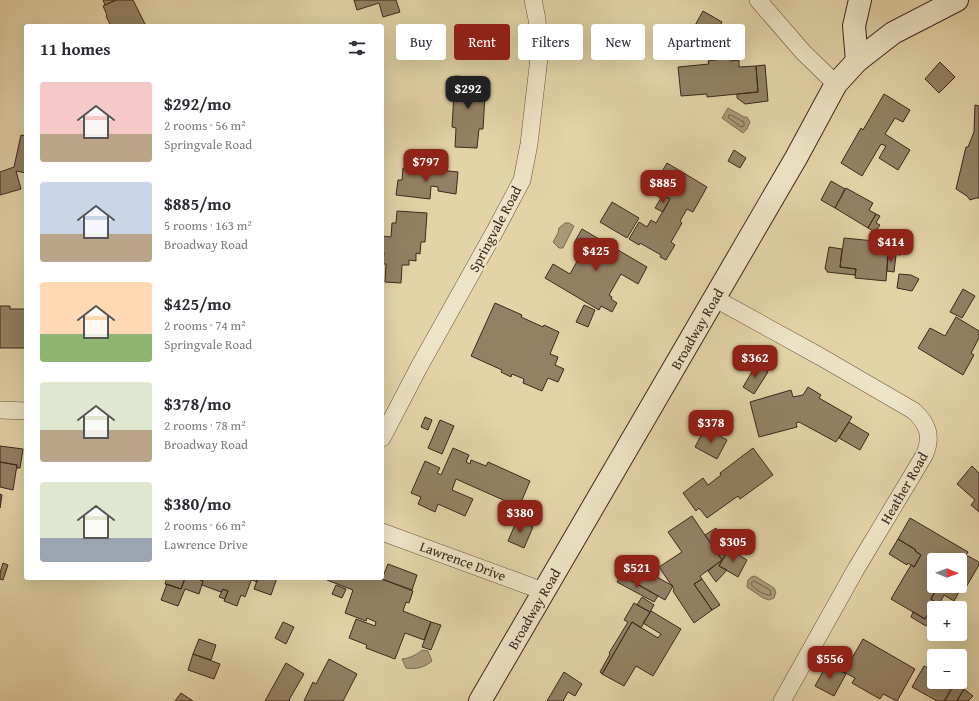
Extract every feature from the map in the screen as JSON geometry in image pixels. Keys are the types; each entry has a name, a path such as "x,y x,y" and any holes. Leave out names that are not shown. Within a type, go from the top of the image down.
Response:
{"street":[{"name":"Springvale Road","path":"384,434 419,367 522,180 530,144 540,58 537,19 533,0"},
{"path":"758,0 804,52 836,84"},
{"path":"857,61 854,26 860,0"},
{"name":"Broadway Road","path":"480,701 796,158 836,84 857,61 893,33 957,0"},
{"name":"Heather Road","path":"714,298 821,357 914,411 922,418 928,432 925,454 856,569 782,701"},
{"path":"0,410 24,411"},
{"name":"Lawrence Drive","path":"384,533 543,591"}],"water":[{"path":"728,108 744,117 747,117 750,122 747,129 743,133 722,118"},
{"path":"565,223 569,223 574,226 563,248 559,248 553,242 559,228"},
{"path":"755,576 774,588 776,592 774,598 769,600 763,598 747,587 748,580"},
{"path":"422,650 428,651 432,661 420,668 406,668 402,659 413,656"}],"building":[{"path":"103,0 116,0 105,5"},
{"path":"116,0 133,0 145,24 110,24 103,6"},
{"path":"354,0 396,0 400,12 383,17 379,3 357,10"},
{"path":"703,11 722,22 721,24 696,24"},
{"path":"739,60 739,67 756,66 758,92 707,97 707,94 681,96 678,67 709,64 708,61"},
{"path":"940,62 955,77 939,93 925,79"},
{"path":"765,65 768,101 745,104 737,98 737,94 758,92 756,66"},
{"path":"455,76 486,78 483,129 479,129 477,148 455,147 456,128 452,127"},
{"path":"884,94 910,110 903,122 895,118 885,134 910,150 898,170 879,158 886,146 881,144 862,176 841,163 861,128 863,130"},
{"path":"975,105 979,106 979,198 970,200 967,196 956,189 966,147 968,147 974,132"},
{"path":"21,135 24,136 24,173 16,171 21,189 0,195 0,172 14,167"},
{"path":"734,150 746,158 740,168 728,161"},
{"path":"667,163 707,187 693,212 687,209 680,221 682,223 671,242 675,245 666,260 660,257 661,255 640,243 639,245 629,239 639,222 647,227 651,220 656,223 670,199 663,195 661,198 653,193 656,188 653,187"},
{"path":"403,168 439,173 439,170 458,172 456,194 438,191 438,187 431,186 430,199 396,195 398,180 402,180"},
{"path":"831,181 845,189 835,208 821,200"},
{"path":"846,188 873,203 869,210 876,214 868,228 835,208"},
{"path":"663,195 670,199 663,212 655,208"},
{"path":"612,202 639,218 627,238 600,222"},
{"path":"397,211 427,213 425,242 421,242 420,254 416,253 416,261 409,260 409,265 402,265 401,283 385,282 386,264 384,264 384,236 391,237 392,223 396,223"},
{"path":"876,214 880,216 876,223 880,225 875,232 868,228"},
{"path":"582,229 647,267 638,284 621,274 609,295 612,297 611,299 617,303 612,312 601,306 599,310 545,278 553,264 570,274 584,249 574,243"},
{"path":"844,238 885,242 886,238 903,240 901,255 888,254 886,281 855,278 856,269 840,267"},
{"path":"829,247 842,249 840,267 856,269 855,275 827,272 825,269"},
{"path":"888,254 896,255 894,272 887,271"},
{"path":"899,274 911,275 919,279 912,291 897,288"},
{"path":"963,289 975,296 962,318 950,312"},
{"path":"495,303 522,315 521,317 543,327 544,325 559,332 550,354 558,357 555,365 564,369 558,382 548,378 542,391 523,383 524,379 512,374 511,377 501,372 502,370 471,356"},
{"path":"584,305 595,310 588,327 576,322"},
{"path":"0,306 10,306 10,309 24,309 24,348 0,348"},
{"path":"956,317 979,331 979,338 971,353 974,355 963,375 918,348 930,328 945,336"},
{"path":"756,365 768,372 754,394 743,387"},
{"path":"808,387 821,395 819,398 852,417 836,442 799,422 796,423 797,427 759,437 750,402 791,390 793,397 803,395"},
{"path":"425,417 432,420 428,430 421,427"},
{"path":"440,420 454,426 442,454 428,448"},
{"path":"849,422 869,434 860,450 839,438"},
{"path":"705,428 727,440 717,459 695,447"},
{"path":"0,446 23,449 20,468 17,468 17,465 0,462"},
{"path":"453,448 469,455 466,462 470,464 471,460 486,466 488,462 530,481 519,507 456,479 452,490 473,499 465,516 438,504 435,512 418,504 421,497 411,493 425,461 440,468 437,473 441,475"},
{"path":"753,448 773,475 740,499 738,496 707,518 699,508 696,511 683,493 703,478 708,485 721,475 720,473"},
{"path":"0,462 17,465 13,490 0,487"},
{"path":"972,466 979,473 979,512 971,505 975,500 957,484"},
{"path":"0,494 2,495 0,508"},
{"path":"692,516 722,560 700,576 702,579 694,584 712,610 694,623 659,567 682,552 668,532"},
{"path":"910,518 968,552 967,554 927,553 927,593 934,593 931,599 934,601 927,601 927,616 925,619 891,599 911,565 914,567 921,555 915,551 916,550 898,539"},
{"path":"517,520 533,527 524,548 508,541"},
{"path":"716,528 722,538 720,544 729,549 722,560 705,535"},
{"path":"898,539 916,550 915,551 921,555 914,567 908,563 907,565 889,554"},
{"path":"729,549 747,560 738,577 719,566"},
{"path":"967,556 979,562 979,565 967,585"},
{"path":"632,557 658,571 655,576 673,586 665,600 621,575"},
{"path":"722,560 719,566 727,570 716,582 708,571"},
{"path":"3,563 8,565 3,580 0,579 0,573"},
{"path":"388,564 417,575 412,590 384,580 384,574"},
{"path":"621,575 658,596 654,602 617,582"},
{"path":"702,579 720,605 712,610 694,584"},
{"path":"166,580 184,580 181,589 165,584"},
{"path":"184,580 203,581 199,594 185,589 178,606 161,600 167,584 181,589"},
{"path":"201,580 251,580 245,597 241,595 237,606 224,601 228,591 223,589 221,592 202,585 203,581"},
{"path":"257,580 276,580 271,595 254,589"},
{"path":"327,580 384,580 413,591 409,603 406,602 403,611 431,622 424,640 405,633 395,659 366,648 367,645 349,638 356,619 375,626 376,622 367,618 366,621 345,613 353,590"},
{"path":"336,585 346,589 342,598 332,594"},
{"path":"223,589 228,591 225,599 219,597"},
{"path":"934,593 958,593 954,601 944,595 941,601 934,601 931,599"},
{"path":"642,597 654,605 650,612 637,605"},
{"path":"634,603 650,612 641,628 632,622 602,674 600,672 610,654 609,653 628,622 624,620"},
{"path":"651,611 681,629 653,676 636,666 624,686 602,674 632,622 658,638 661,634 643,623"},
{"path":"913,612 925,619 927,616 926,626 911,617"},
{"path":"283,622 294,627 286,644 275,638"},
{"path":"431,622 441,625 431,650 422,647"},
{"path":"199,639 216,645 211,660 193,654"},
{"path":"863,639 915,669 897,701 883,694 880,699 852,683 855,678 844,672"},
{"path":"193,654 220,664 214,679 188,670"},
{"path":"329,659 357,674 343,701 304,701 313,682 316,684"},
{"path":"286,663 304,674 289,700 290,701 265,701"},
{"path":"827,664 846,674 834,696 815,686"},
{"path":"924,666 927,668 927,689 951,689 944,701 937,701 912,687"},
{"path":"564,672 582,684 575,696 568,692 563,701 547,701"},
{"path":"952,689 964,689 957,701 945,701"},
{"path":"964,689 973,696 968,701 957,701"},
{"path":"181,693 193,701 175,701"}]}
